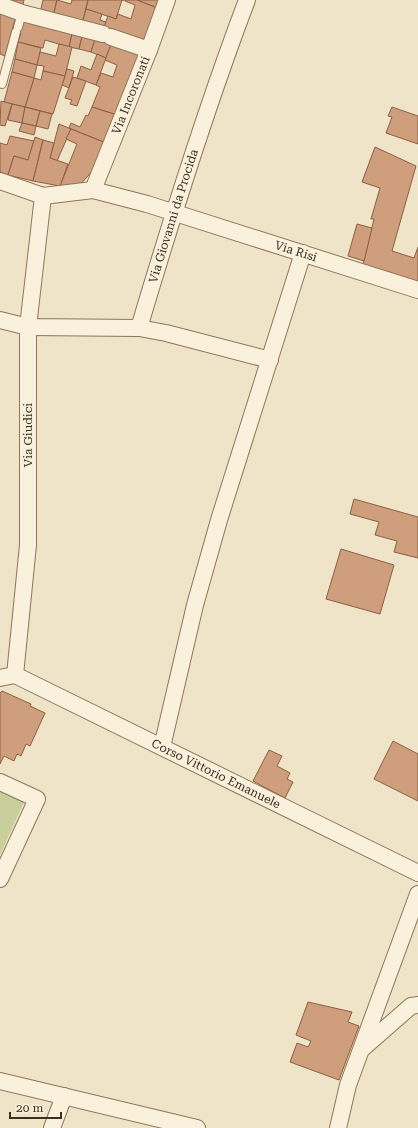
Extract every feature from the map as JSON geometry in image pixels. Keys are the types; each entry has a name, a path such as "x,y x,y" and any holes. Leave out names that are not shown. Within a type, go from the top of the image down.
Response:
{"street":[{"name":"Via Incoronati","path":"92,190 149,50 167,0"},
{"name":"Via Giovanni da Procida","path":"139,328 173,213 218,77 247,0"},
{"path":"0,5 19,24 107,35 149,50"},
{"path":"0,181 43,196 92,190"},
{"name":"Via Risi","path":"92,190 146,204 418,290"},
{"name":"Via Giudici","path":"7,676 28,545 28,327 43,196"},
{"path":"162,746 194,605 303,253"},
{"path":"0,320 28,327 139,328 166,333 270,360"},
{"name":"Corso Vittorio Emanuele","path":"7,676 162,746 418,873"},
{"path":"0,782 37,799 0,879"},
{"path":"338,1128 348,1085 418,894"},
{"path":"362,1049 411,1006 418,1005"},
{"path":"0,1081 64,1096 157,1123 197,1128"},
{"path":"52,1128 64,1096"}],"lane":[{"path":"2,84 19,24"}],"green space":[{"path":"0,791 25,800 0,855"}],"building":[{"path":"1,0 24,0 22,9"},
{"path":"43,0 57,0 53,17 40,13"},
{"path":"57,0 71,4 72,0 88,0 82,24 53,17"},
{"path":"88,0 122,0 116,19 86,9"},
{"path":"137,0 158,8 144,44 103,29 108,16 116,19 118,14 131,19 135,5 125,1"},
{"path":"137,0 160,0 158,8"},
{"path":"86,9 102,14 100,20 106,22 104,27 82,24"},
{"path":"0,11 16,16 5,56 0,54"},
{"path":"24,18 73,30 69,47 45,40 43,48 18,42 21,33 12,31 14,26 22,28"},
{"path":"73,30 83,33 79,49 69,47"},
{"path":"83,33 96,36 91,52 79,49"},
{"path":"96,36 112,42 106,58 91,52"},
{"path":"18,42 41,48 37,65 15,59"},
{"path":"112,42 139,53 117,115 92,107 100,87 96,85 101,73 113,77 117,65 105,60"},
{"path":"59,44 72,47 65,76 43,71 44,66 37,65 40,52 56,56"},
{"path":"97,54 106,58 96,85 77,78 81,66 91,70"},
{"path":"15,59 37,65 34,78 12,72"},
{"path":"67,69 74,71 69,88 62,85"},
{"path":"43,71 65,76 53,114 25,107 34,78 41,80"},
{"path":"12,72 34,78 25,107 4,102"},
{"path":"73,77 86,81 77,106 70,104 72,100 65,98"},
{"path":"1,101 12,104 5,126 0,125"},
{"path":"12,104 25,107 22,123 8,120"},
{"path":"25,107 40,111 36,126 22,123"},
{"path":"92,107 117,115 106,143 69,128 71,123 80,127 86,115 88,116"},
{"path":"392,107 418,116 418,144 386,133 392,117 388,116"},
{"path":"40,111 52,114 48,129 36,126"},
{"path":"22,123 36,126 34,135 19,131"},
{"path":"59,124 71,129 57,161 50,158"},
{"path":"71,129 106,143 96,167 78,187 60,186 77,144 66,139"},
{"path":"10,136 34,141 28,160 14,156 8,175 0,172 0,143 7,145"},
{"path":"35,137 43,140 33,181 8,175 14,156 28,160"},
{"path":"43,140 54,143 50,158 68,164 60,186 33,181"},
{"path":"375,147 416,166 392,251 414,258 418,247 418,282 363,264 374,219 371,219 380,188 362,182"},
{"path":"357,224 372,228 364,261 348,256"},
{"path":"354,499 418,517 418,558 394,552 397,541 375,535 379,522 350,514"},
{"path":"341,549 394,565 380,614 326,599"},
{"path":"2,691 31,704 30,706 45,713 30,746 26,744 21,756 17,754 14,761 4,756 0,764 0,693"},
{"path":"393,741 418,754 418,801 374,779"},
{"path":"269,750 282,756 277,766 290,773 287,779 293,782 285,798 253,781"},
{"path":"308,1002 352,1012 348,1022 359,1026 339,1080 290,1062 297,1043 308,1047 311,1041 296,1035"}]}
